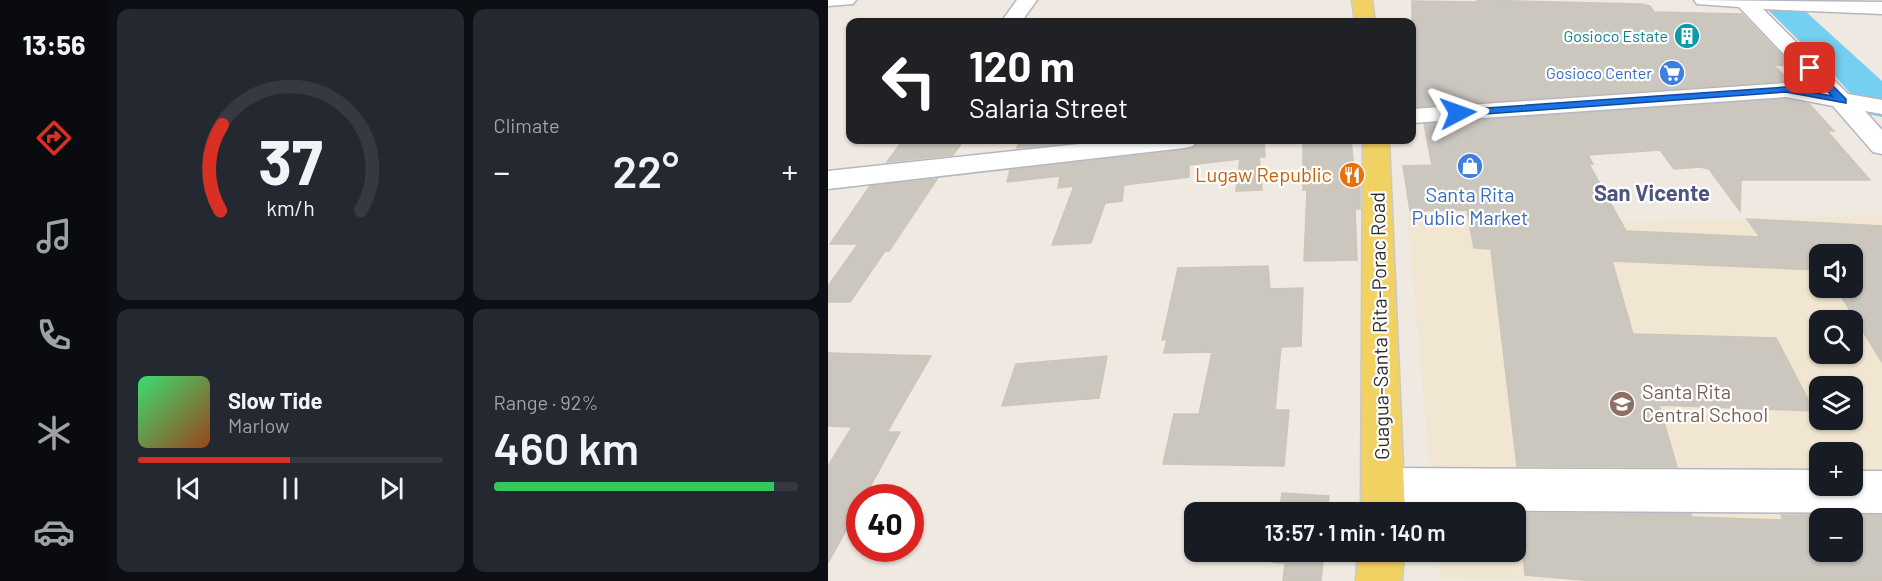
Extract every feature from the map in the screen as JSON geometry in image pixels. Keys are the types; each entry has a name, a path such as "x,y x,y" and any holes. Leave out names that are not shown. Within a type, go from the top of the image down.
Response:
{"main road":[{"path":"1362,0 1364,18"},
{"name":"Guagua-Santa Rita-Porac Road","path":"1376,144 1383,501"},
{"path":"1379,581 1380,562"}],"street":[{"path":"828,0 846,0"},
{"path":"1014,18 1027,0"},
{"path":"1704,0 1882,8"},
{"path":"1748,2 1847,102 1882,146"},
{"path":"1416,116 1786,90 1882,107"},
{"path":"828,180 1148,144"},
{"path":"1383,501 1882,492"}],"shaded area":[{"name":"Santa Rita Central School","path":"1516,211 1520,224 1882,216 1882,581 1440,579 1438,562 1526,562 1526,502 1433,502 1407,214"}],"building":[{"path":"1477,0 1641,4 1650,6 1654,12 1742,14 1792,66 1774,65 1789,81 1416,107 1416,18 1412,18 1412,1 1478,2"},
{"path":"1786,99 1809,104 1834,131 1827,131 1870,180 1741,180 1740,211 1709,169 1700,167 1674,169 1660,150 1588,155 1593,164 1589,164 1626,231 1760,237 1747,219 1882,226 1882,362 1863,331 1863,310 1850,310 1842,298 1863,298 1863,244 1809,244 1809,270 1612,261 1633,334 1776,338 1809,401 1809,411 1659,405 1677,467 1517,466 1491,249 1474,248 1467,210 1410,211 1403,166 1432,165 1424,124"},
{"path":"900,144 961,144 953,155 887,162"},
{"path":"1018,144 1058,144 1017,148"},
{"path":"1197,144 1264,144 1265,157 1259,157 1262,190 1236,191 1240,159 1189,165 1189,177 1124,185 1122,201 1105,203 1091,243 1052,245 1074,186 1058,188 1060,176 1007,182 1010,170 1195,147"},
{"path":"1303,144 1351,144 1354,170 1360,170 1360,209 1355,209 1357,260 1304,261 1307,190 1303,190"},
{"path":"937,179 889,251 885,251 850,302 828,302 828,286 858,244 830,244 870,186"},
{"path":"1268,266 1270,289 1303,288 1301,346 1281,347 1275,410 1289,410 1284,466 1163,464 1174,414 1199,414 1212,352 1164,353 1167,339 1162,340 1178,268"},
{"path":"828,353 931,356 887,432 900,432 872,484 846,484 846,530 828,563 828,466 852,427 828,426"},
{"path":"1107,356 1099,398 1002,406 1016,364"},
{"path":"1282,493 1329,496 1328,502 1281,502"},
{"path":"1526,513 1691,514 1692,517 1783,520 1781,515 1809,515 1809,562 1863,562 1863,515 1882,515 1882,581 1594,581 1525,575"},
{"path":"1272,562 1323,562 1321,581 1283,581 1285,563"}],"waterway":[{"path":"1774,0 1849,69 1882,105"}],"place":[{"name":"Gosioco Estate","path":"1687,36"},
{"name":"Gosioco Center","path":"1672,73"},
{"name":"Santa Rita Public Market","path":"1470,166"},
{"name":"Lugaw Republic","path":"1352,175"},
{"name":"Santa Rita Central School","path":"1622,404"}],"district":[{"name":"San Vicente","path":"1652,193"}],"route":[{"path":"1458,113 1786,90 1842,101 1810,68"}]}
